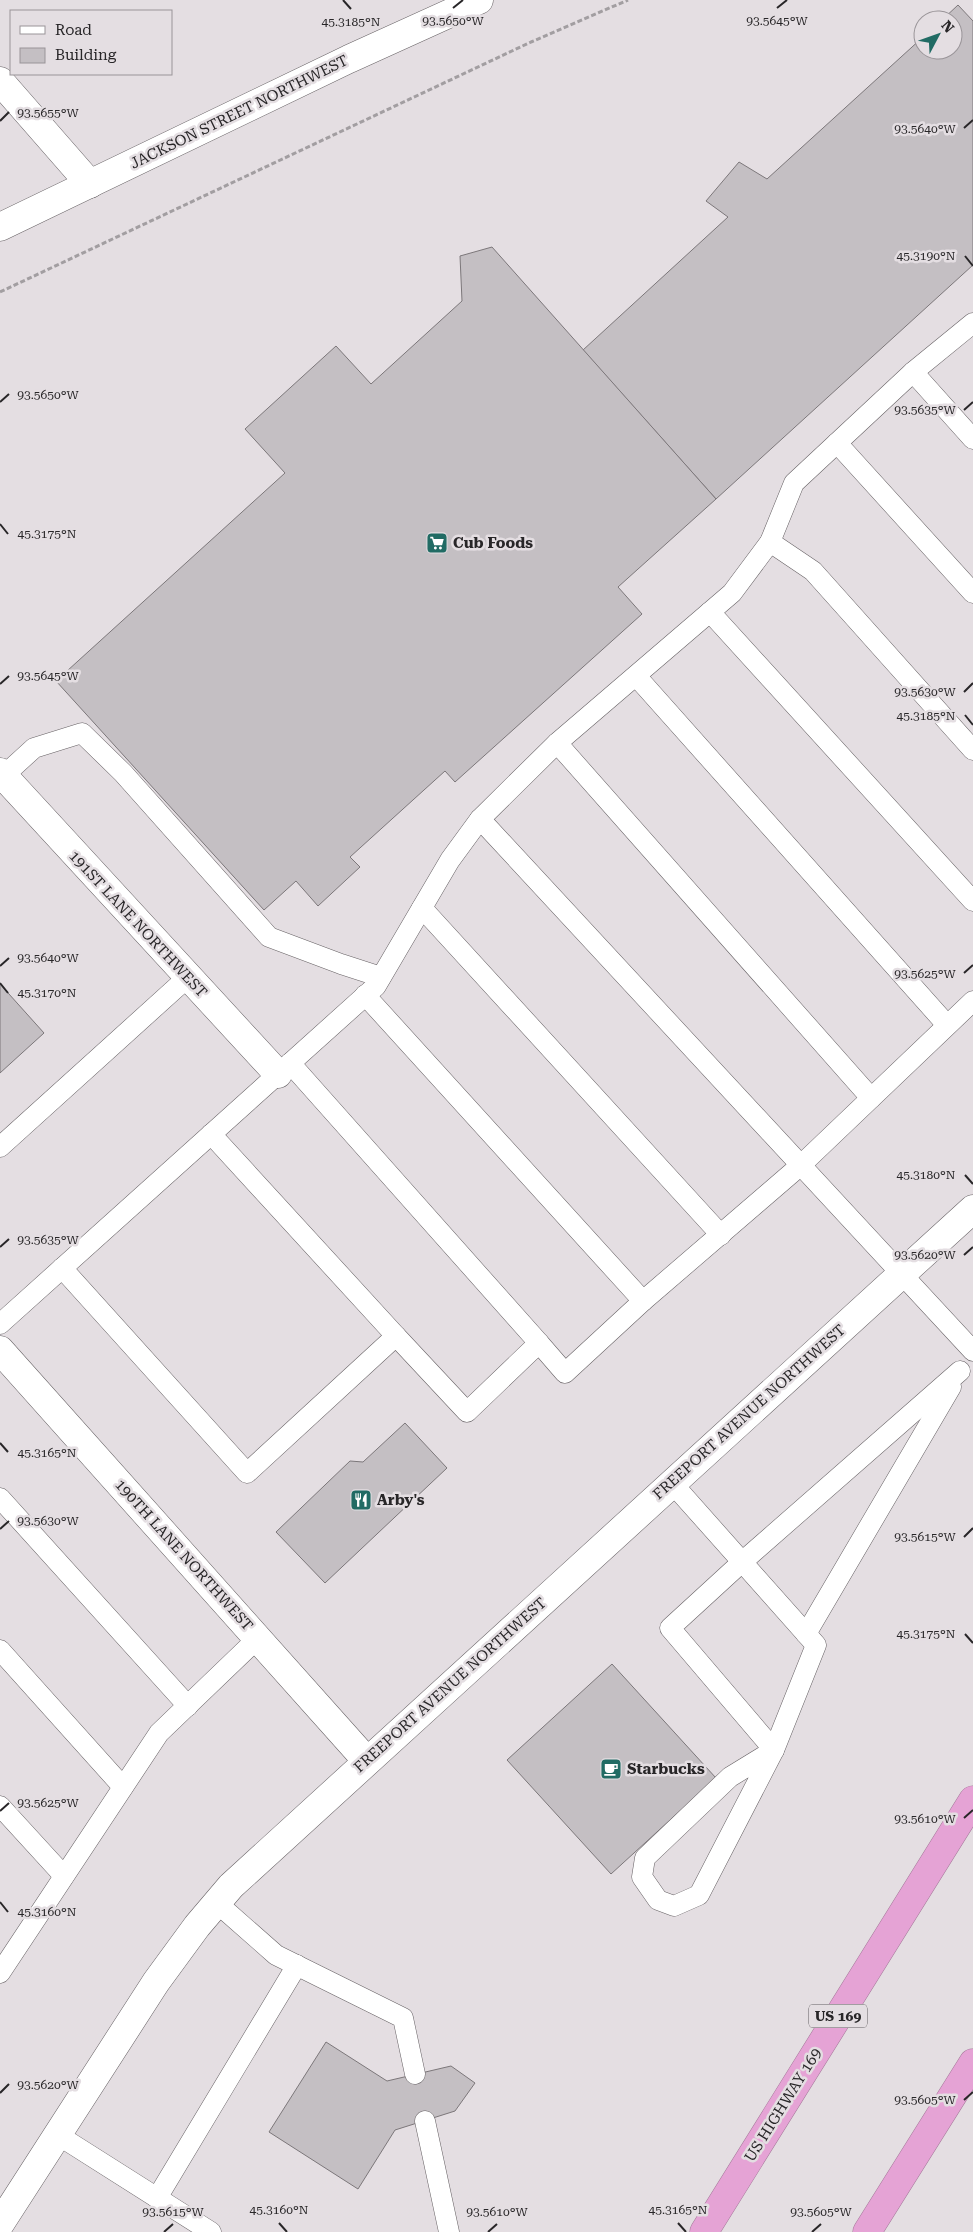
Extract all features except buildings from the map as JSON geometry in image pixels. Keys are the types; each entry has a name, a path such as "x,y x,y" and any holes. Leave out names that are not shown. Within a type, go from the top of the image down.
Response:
{"highway":[{"name":"US HIGHWAY 169","path":"704,2232 973,1800"},
{"path":"867,2232 973,2063"}],"street":[{"name":"JACKSON STREET NORTHWEST","path":"0,227 349,59 479,0"},
{"path":"0,82 90,184"},
{"name":"191ST LANE NORTHWEST","path":"1,776 188,977 284,1069"},
{"name":"FREEPORT AVENUE NORTHWEST","path":"0,2224 156,1982 197,1926 231,1886 973,1209"},
{"name":"190TH LANE NORTHWEST","path":"0,1350 367,1761"}],"lane":[{"path":"0,1324 376,986 450,860 480,819 557,743 637,677 732,593 770,542 794,483 913,372 973,323"},
{"path":"913,372 973,439"},
{"path":"837,443 973,593"},
{"path":"770,542 814,571 973,750"},
{"path":"710,612 973,901"},
{"path":"637,677 947,1025"},
{"path":"1,776 34,748 82,733 123,774 269,937 381,977"},
{"path":"557,743 871,1098"},
{"path":"480,819 973,1350 806,1634"},
{"path":"422,908 721,1235"},
{"path":"0,1147 188,977"},
{"path":"366,995 643,1301"},
{"path":"284,1069 565,1373 643,1301 801,1165 973,1001"},
{"path":"211,1134 467,1412 539,1344"},
{"path":"62,1268 247,1473 396,1336"},
{"path":"774,1750 670,1628 742,1562 960,1371"},
{"path":"672,1483 816,1645 774,1750 698,1896 674,1906 658,1900 642,1877 645,1858 730,1777 774,1750"},
{"path":"0,1498 188,1706"},
{"path":"2,1963 64,1876 159,1733 258,1638"},
{"path":"0,1650 123,1787"},
{"path":"0,1806 64,1876"},
{"path":"216,1903 276,1955 403,2018 415,2074"},
{"path":"157,2198 297,1965"},
{"path":"425,2120 449,2232"},
{"path":"58,2135 211,2232"}],"path":[{"path":"0,292 531,42 628,0"}],"place":[{"name":"Cub Foods","path":"437,543"},
{"name":"Arby's","path":"361,1500"},
{"name":"Starbucks","path":"611,1769"}]}
